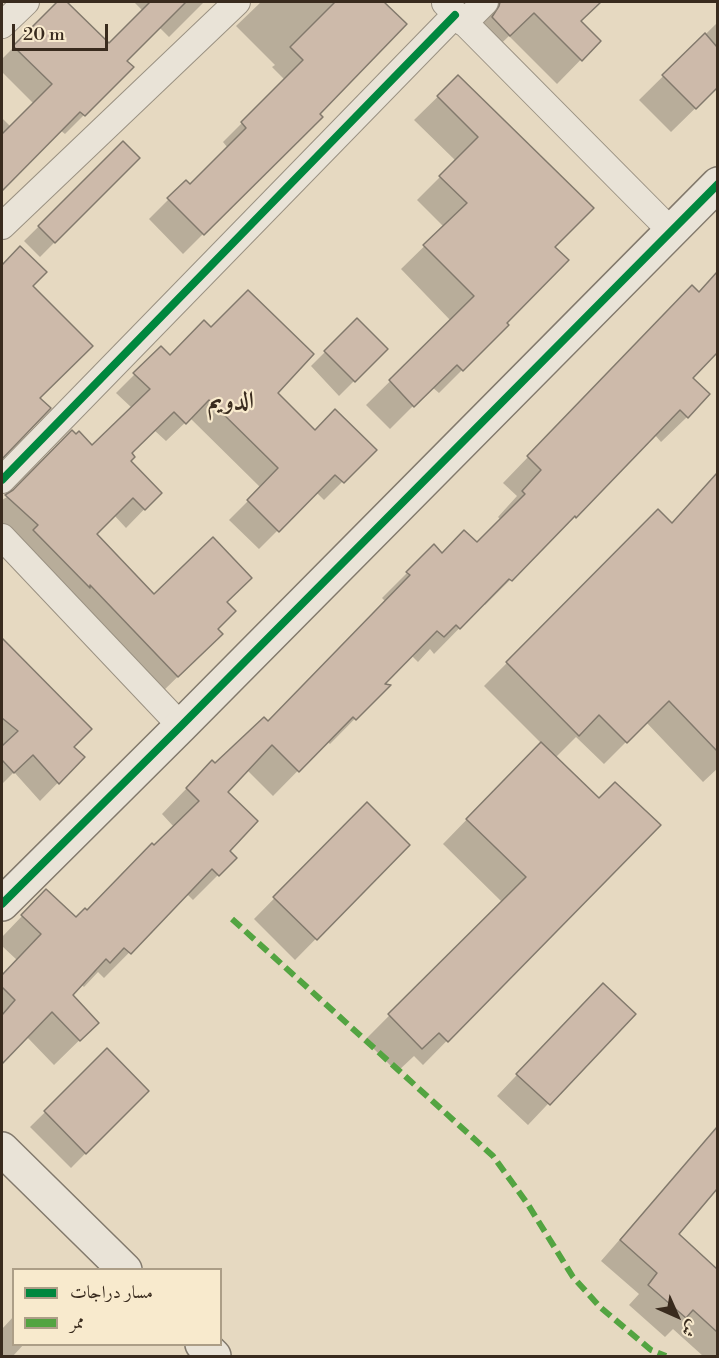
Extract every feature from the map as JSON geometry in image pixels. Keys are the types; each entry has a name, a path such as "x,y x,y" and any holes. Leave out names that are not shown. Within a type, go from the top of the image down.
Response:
{"street":[{"path":"2,25 26,2"},
{"path":"2,225 237,2"},
{"path":"2,480 454,13 485,2"},
{"path":"454,13 671,231"},
{"path":"2,904 717,184"},
{"path":"2,537 181,726"},
{"path":"2,1149 124,1268"}],"building":[{"path":"57,2 67,2 109,43 150,2 186,2 127,61 134,67 85,116 80,112 2,191 2,134 52,84 13,46"},
{"path":"335,2 384,2 407,24 320,114 323,117 204,235 167,198 186,180 190,184 246,128 241,122 303,60 290,47"},
{"path":"500,2 601,2 581,21 601,41 582,61 534,13 510,36 492,17"},
{"path":"705,33 717,47 717,88 696,109 662,75"},
{"path":"458,75 594,208 555,247 569,260 463,371 457,365 414,407 389,380 474,296 423,245 467,203 439,176 478,137 437,96"},
{"path":"123,141 140,158 55,243 38,226"},
{"path":"20,246 47,272 33,286 93,346 40,398 51,408 2,459 2,265"},
{"path":"717,272 717,353 693,378 710,394 688,418 680,410 576,518 575,516 512,581 509,579 460,629 456,625 444,637 437,631 385,684 391,685 356,720 353,717 299,772 272,745 228,792 258,821 230,851 237,858 219,876 212,869 131,954 124,948 110,963 106,959 73,995 99,1023 80,1041 52,1012 2,1064 2,1015 15,1000 2,987 2,975 41,934 21,915 46,889 76,917 85,908 87,910 152,843 154,845 199,801 186,788 212,760 215,763 264,717 268,721 410,575 406,572 434,544 442,553 464,530 477,542 525,494 522,491 541,470 527,456 692,285 699,292"},
{"path":"248,290 314,354 278,393 315,430 335,409 377,450 344,483 335,475 279,532 247,500 278,468 209,400 186,424 174,412 132,453 135,457 131,461 162,493 145,510 133,498 97,534 154,594 213,537 252,578 227,602 236,611 218,629 223,634 178,677 90,585 90,588 33,530 38,525 5,495 13,490 72,430 76,434 79,431 92,445 150,389 133,373 161,346 170,355 204,320 211,327"},
{"path":"357,318 388,349 355,382 324,351"},
{"path":"717,473 717,751 669,701 627,743 599,715 579,736 506,662 658,509 672,523"},
{"path":"2,638 92,729 74,747 85,757 59,784 33,755 14,773 2,760 2,746 18,731 2,718"},
{"path":"541,742 599,798 615,782 661,825 448,1042 439,1033 422,1049 388,1014 526,877 466,819"},
{"path":"367,802 410,845 317,940 273,897"},
{"path":"603,983 636,1014 550,1105 516,1074"},
{"path":"107,1048 149,1091 86,1154 44,1111"},
{"path":"717,1127 717,1189 679,1234 717,1269 717,1332 693,1310 686,1318 648,1285 657,1273 620,1240"}],"marked path":[{"path":"232,919 493,1156 527,1203 573,1277 600,1307 651,1350 666,1356"}],"cycle path":[{"path":"2,480 455,15"},
{"path":"2,904 718,184"}],"district":[{"name":"الدويم","path":"231,402"}]}
